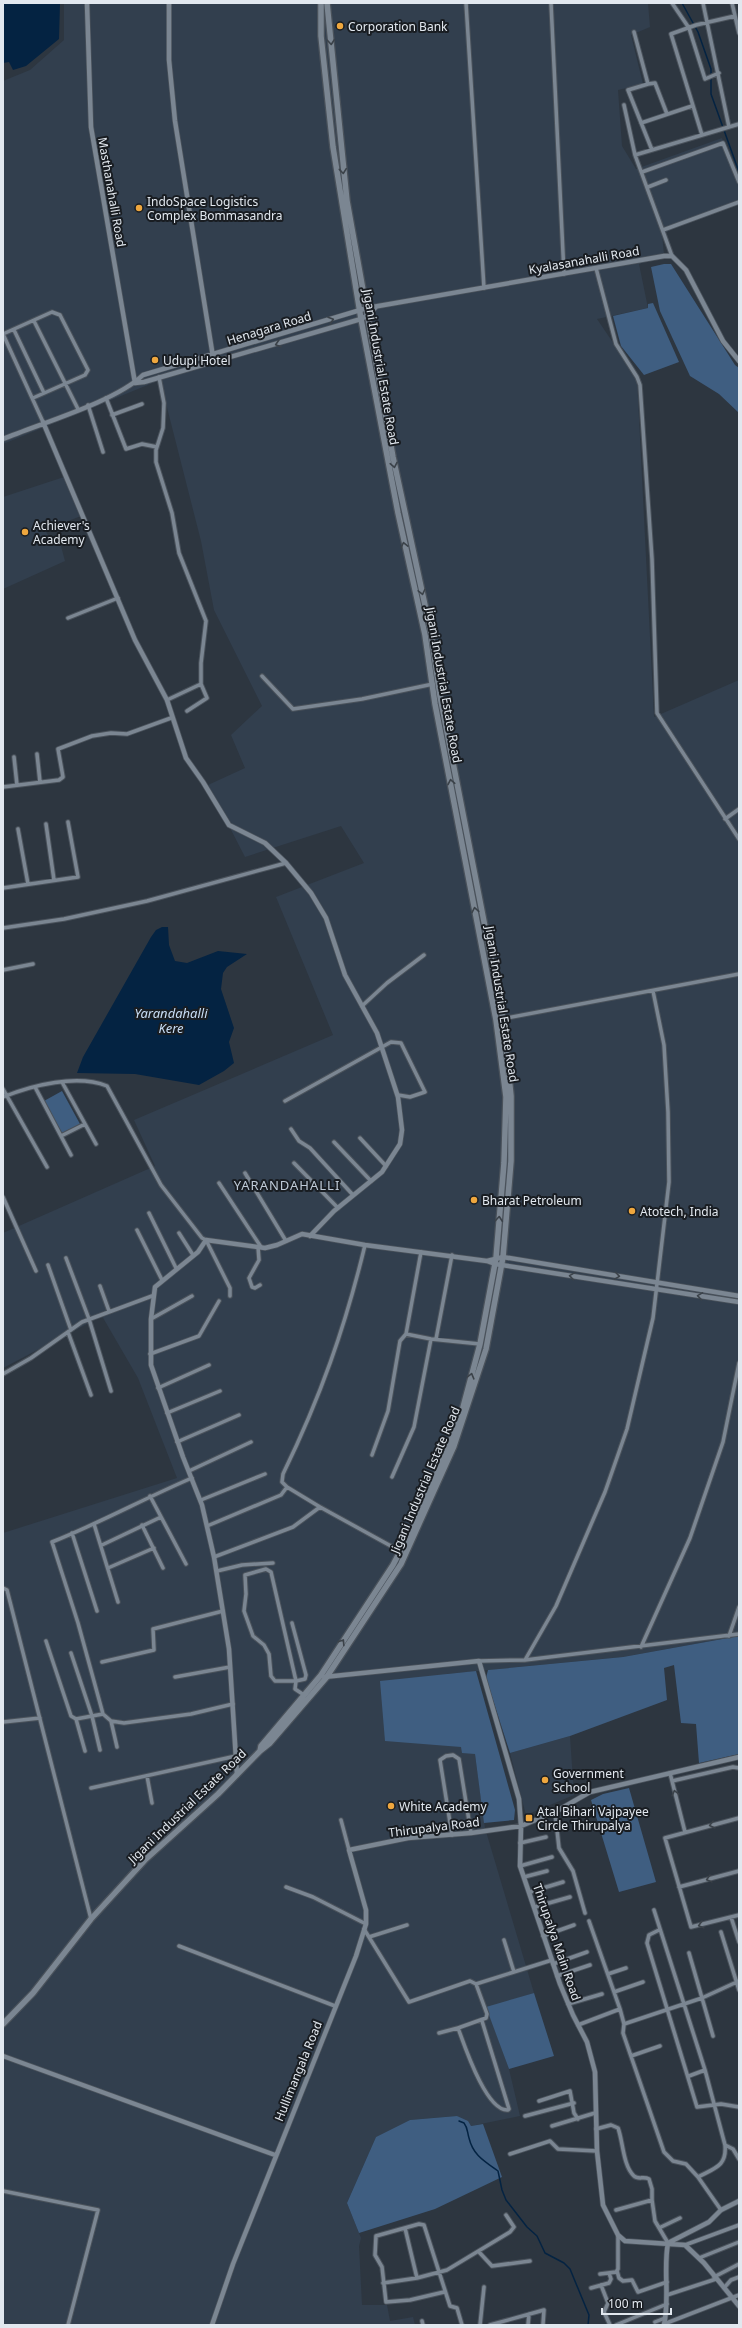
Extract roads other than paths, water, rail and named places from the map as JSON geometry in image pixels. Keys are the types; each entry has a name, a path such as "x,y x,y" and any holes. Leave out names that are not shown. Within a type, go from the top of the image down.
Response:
{"main road":[{"name":"Jigani Industrial Estate Road","path":"260,1751 260,1746 304,1695 324,1677 393,1565 420,1513 449,1445 462,1411 480,1344 496,1258 504,1163 506,1097 496,1020 425,635 398,513 361,318 333,147 321,36 320,3"},
{"name":"Jigani Industrial Estate Road","path":"4,2024 33,1993 91,1918 146,1859 237,1776 260,1751 270,1743 324,1677 401,1564 454,1446 486,1349 503,1257 511,1161 511,1096 503,1018 440,696 431,633 394,464 347,200 327,3"}],"street":[{"name":"Masthanahalli Road","path":"87,3 91,127 135,383"},
{"path":"169,3 169,60 175,121 214,363"},
{"path":"466,3 484,288"},
{"path":"551,3 564,274"},
{"path":"672,3 689,28 705,78 719,73"},
{"path":"703,3 730,127"},
{"path":"732,3 739,33"},
{"path":"702,135 671,34 707,22 735,16"},
{"path":"634,32 648,84"},
{"path":"652,150 628,90 655,83 667,114"},
{"path":"624,105 635,155 672,256 686,270 723,342 739,361"},
{"path":"641,123 692,106"},
{"path":"635,155 739,124"},
{"path":"642,172 723,143 739,182"},
{"path":"648,187 666,180"},
{"path":"663,230 739,202"},
{"name":"Kyalasanahalli Road","path":"367,308 672,256"},
{"path":"596,268 616,344 637,377 640,385 652,559 657,713 739,839"},
{"path":"368,315 376,307"},
{"name":"Henagara Road","path":"135,383 143,375 367,308"},
{"path":"33,398 85,375 88,370 60,316 52,312 3,334 33,398 135,640 166,700 186,758 203,782 229,825 265,843 286,863 311,893 326,918 345,974 377,1033 397,1095 402,1130 400,1144 386,1166 371,1181 338,1208 310,1236"},
{"name":"Henagara Road","path":"135,383 214,363 368,315"},
{"path":"34,321 78,409"},
{"path":"14,330 44,393"},
{"path":"160,377 164,403 163,428 157,447 156,462 172,513 179,553 206,621 201,663 201,684 207,698 187,711"},
{"path":"3,439 106,398 135,383"},
{"path":"106,398 126,449 142,444 157,447"},
{"path":"112,415 142,404"},
{"path":"88,405 103,452"},
{"path":"68,618 118,598"},
{"path":"262,676 293,709 369,698 433,684"},
{"path":"166,700 201,684"},
{"path":"3,787 63,777 58,749 92,736 111,733 127,734 171,718"},
{"path":"37,754 40,782"},
{"path":"14,757 17,785"},
{"path":"725,819 739,809"},
{"path":"3,888 78,877 68,822"},
{"path":"46,824 54,880"},
{"path":"18,829 28,884"},
{"path":"3,928 64,919 147,901 286,863"},
{"path":"362,1006 387,983 424,955"},
{"path":"3,970 33,964"},
{"path":"496,1020 739,974"},
{"path":"524,1660 556,1606 606,1492 627,1429 642,1370 658,1290 669,1182 668,1112 664,1045 653,991"},
{"path":"285,1101 391,1042 401,1043 424,1092 410,1097 401,1097 397,1095"},
{"path":"5,1096 35,1087 62,1082 95,1081 107,1086 161,1185 202,1238 206,1240 259,1247 277,1245 302,1234 365,1245 452,1255 501,1265 739,1302"},
{"path":"62,1082 96,1144"},
{"path":"35,1087 71,1155"},
{"path":"3,1089 5,1096 47,1167"},
{"path":"61,1136 85,1124"},
{"path":"291,1129 299,1141 310,1148 353,1195"},
{"path":"360,1138 386,1166"},
{"path":"334,1142 371,1181"},
{"path":"294,1163 338,1208"},
{"path":"245,1173 286,1241"},
{"path":"219,1183 259,1247 260,1260 250,1278 252,1288 260,1285"},
{"path":"3,1197 36,1271"},
{"path":"149,1213 176,1268"},
{"path":"137,1230 162,1280"},
{"path":"179,1233 193,1255"},
{"path":"206,1240 204,1246 155,1287 152,1296 150,1319 150,1354 151,1365 158,1388 200,1500 217,1571 230,1667 237,1776"},
{"path":"206,1240 230,1288 230,1296"},
{"path":"365,1245 338,1342 310,1419 283,1474 282,1482 287,1488 400,1551"},
{"path":"372,1455 388,1411 400,1340 406,1334 421,1252"},
{"path":"436,1339 452,1255"},
{"path":"487,1261 503,1257 739,1296"},
{"path":"66,1258 89,1320 111,1391"},
{"path":"48,1265 91,1395"},
{"path":"100,1286 109,1311"},
{"path":"3,1374 31,1358 69,1331 89,1320 109,1311 152,1296"},
{"path":"150,1319 192,1296"},
{"path":"150,1354 199,1336 218,1301"},
{"path":"406,1334 431,1339 480,1344"},
{"path":"392,1477 414,1427 431,1339"},
{"path":"641,1647 690,1538 723,1442 739,1363"},
{"path":"158,1388 209,1365"},
{"path":"167,1413 220,1391"},
{"path":"177,1442 239,1415"},
{"path":"189,1471 251,1442"},
{"path":"200,1500 265,1474"},
{"path":"192,1478 52,1542 78,1623 103,1714 111,1721 124,1723 192,1714 233,1704"},
{"path":"207,1526 281,1495 287,1488"},
{"path":"150,1496 186,1564"},
{"path":"214,1557 293,1526 320,1507"},
{"path":"102,1545 160,1517"},
{"path":"94,1524 102,1545 118,1602"},
{"path":"142,1525 163,1568"},
{"path":"72,1534 97,1611"},
{"path":"108,1568 154,1548"},
{"path":"217,1571 242,1565 273,1563"},
{"path":"292,1623 306,1676 305,1679 296,1682 275,1681 271,1676 268,1654 264,1645 253,1636 243,1605 246,1594 244,1575 266,1569 271,1572 296,1682 295,1689 304,1695"},
{"path":"3,1588 7,1590 91,1918"},
{"path":"729,1636 739,1607"},
{"path":"102,1662 154,1650 153,1629 223,1612"},
{"path":"324,1677 479,1661 524,1660 739,1634"},
{"path":"46,1641 71,1716 76,1719 85,1751"},
{"path":"71,1653 92,1716 100,1750"},
{"name":"Thirupalya Main Road","path":"479,1661 519,1799 521,1826 520,1866 557,1976 568,2004 587,2042 595,2072 597,2151 604,2205 618,2235"},
{"path":"175,1676 230,1667"},
{"path":"76,1719 103,1714"},
{"path":"3,1722 40,1718"},
{"path":"111,1721 117,1747"},
{"path":"452,1835 440,1760 453,1754 459,1759 471,1833"},
{"path":"91,1788 236,1756"},
{"path":"521,1826 555,1812 590,1792 739,1757"},
{"path":"672,1781 733,1767 739,1768"},
{"path":"670,1773 685,1832"},
{"path":"147,1776 152,1803"},
{"path":"555,1812 559,1848 563,1859 572,1871 585,1913"},
{"path":"739,1818 665,1838 691,1927 739,1915"},
{"name":"Hullimangala Road","path":"212,2325 232,2264 356,1956 366,1924 366,1910 341,1820"},
{"name":"Thirupalya Road","path":"349,1850 408,1838 471,1833 521,1826"},
{"path":"520,1843 546,1837"},
{"path":"520,1866 552,1857"},
{"path":"524,1877 547,1871"},
{"path":"679,1887 739,1871"},
{"path":"530,1892 563,1882"},
{"path":"286,1887 313,1897 366,1924"},
{"path":"535,1907 570,1897"},
{"path":"654,1910 659,1930 705,2070 725,2145 726,2154 722,2162 698,2177"},
{"path":"731,1917 739,1942"},
{"path":"589,1921 620,2009 624,2024 623,2033 630,2056 664,2152 672,2161 686,2164 698,2177 721,2210"},
{"path":"369,1937 406,1925"},
{"path":"543,1936 574,1925"},
{"path":"364,1929 409,2002 470,1981 476,1984 487,2014 482,2021 440,2033"},
{"path":"659,1930 648,1935 646,1943 689,2076 697,2107 714,2104 739,2107"},
{"path":"721,1932 738,1981 739,1990"},
{"path":"504,1940 514,1972"},
{"path":"179,1946 335,2006"},
{"path":"476,1984 587,1952"},
{"path":"689,1953 713,2036"},
{"path":"557,1976 590,1965"},
{"path":"608,1974 626,1968"},
{"path":"624,2024 702,1998 738,1981"},
{"path":"614,1992 644,1982"},
{"path":"568,2004 602,1994"},
{"path":"578,2025 620,2009"},
{"path":"458,2028 472,2065 485,2091 502,2109 508,2110 509,2109 482,2021"},
{"path":"630,2056 660,2046"},
{"path":"3,2056 275,2155"},
{"path":"689,2076 705,2070"},
{"path":"539,2101 570,2091 574,2103 574,2113 578,2119"},
{"path":"526,2116 574,2103"},
{"path":"552,2126 595,2113"},
{"path":"596,2129 611,2125 618,2128 624,2153 632,2174 636,2178 649,2179 652,2189 654,2219 668,2243 666,2255 668,2295 664,2322"},
{"path":"510,2154 550,2141 558,2149 597,2151"},
{"path":"725,2145 733,2149 739,2159"},
{"path":"3,2191 98,2210 68,2325"},
{"path":"616,2210 652,2200"},
{"path":"668,2243 709,2222 721,2210 739,2201"},
{"path":"383,2283 438,2273 479,2252 514,2227 506,2215"},
{"path":"659,2228 680,2218"},
{"path":"444,2292 389,2303 385,2300 381,2266 375,2257 375,2239 379,2235 419,2224 424,2226 444,2292 450,2306 457,2308 462,2325"},
{"path":"618,2235 625,2241 685,2245 739,2225"},
{"path":"405,2228 417,2278"},
{"path":"618,2235 618,2278 623,2281 632,2280 638,2292 667,2282"},
{"path":"699,2258 739,2242"},
{"path":"685,2245 699,2258 739,2306"},
{"path":"479,2252 492,2266 530,2260"},
{"path":"668,2295 715,2278 739,2264"},
{"path":"600,2274 617,2271"},
{"path":"591,2288 610,2282 609,2273"},
{"path":"724,2288 731,2280 739,2277"},
{"path":"601,2285 608,2303 605,2314 610,2325"},
{"path":"480,2325 484,2287"},
{"path":"654,2322 664,2322 739,2295"},
{"path":"616,2325 667,2304"},
{"path":"492,2325 544,2310 543,2324"},
{"path":"528,2325 529,2314"}],"water":[{"path":"3,3 60,3 59,39 26,66 13,70 9,62 3,63"},
{"name":"Yarandahalli Kere","path":"162,927 168,927 169,945 175,961 187,963 218,951 247,954 227,967 223,973 221,989 234,1028 229,1042 234,1063 224,1071 199,1085 135,1074 77,1073 83,1057 151,937 156,930"}],"waterway":[{"path":"682,3 698,32 711,69 711,94 739,172"},
{"path":"459,2121 464,2123 467,2128 468,2136 476,2153 498,2171 506,2200 527,2227 537,2236 545,2253 564,2263 570,2269 589,2315 588,2325"}],"place":[{"name":"Corporation Bank","path":"340,26"},
{"name":"IndoSpace Logistics Complex Bommasandra","path":"139,208"},
{"name":"Udupi Hotel","path":"155,360"},
{"name":"Achiever's Academy","path":"25,532"},
{"name":"Bharat Petroleum","path":"474,1200"},
{"name":"Atotech, India","path":"632,1211"},
{"name":"Government School","path":"545,1780"},
{"name":"White Academy","path":"391,1806"},
{"name":"Atal Bihari Vajpayee Circle Thirupalya","path":"529,1818"}],"district":[{"name":"YARANDAHALLI","path":"287,1185"}]}
